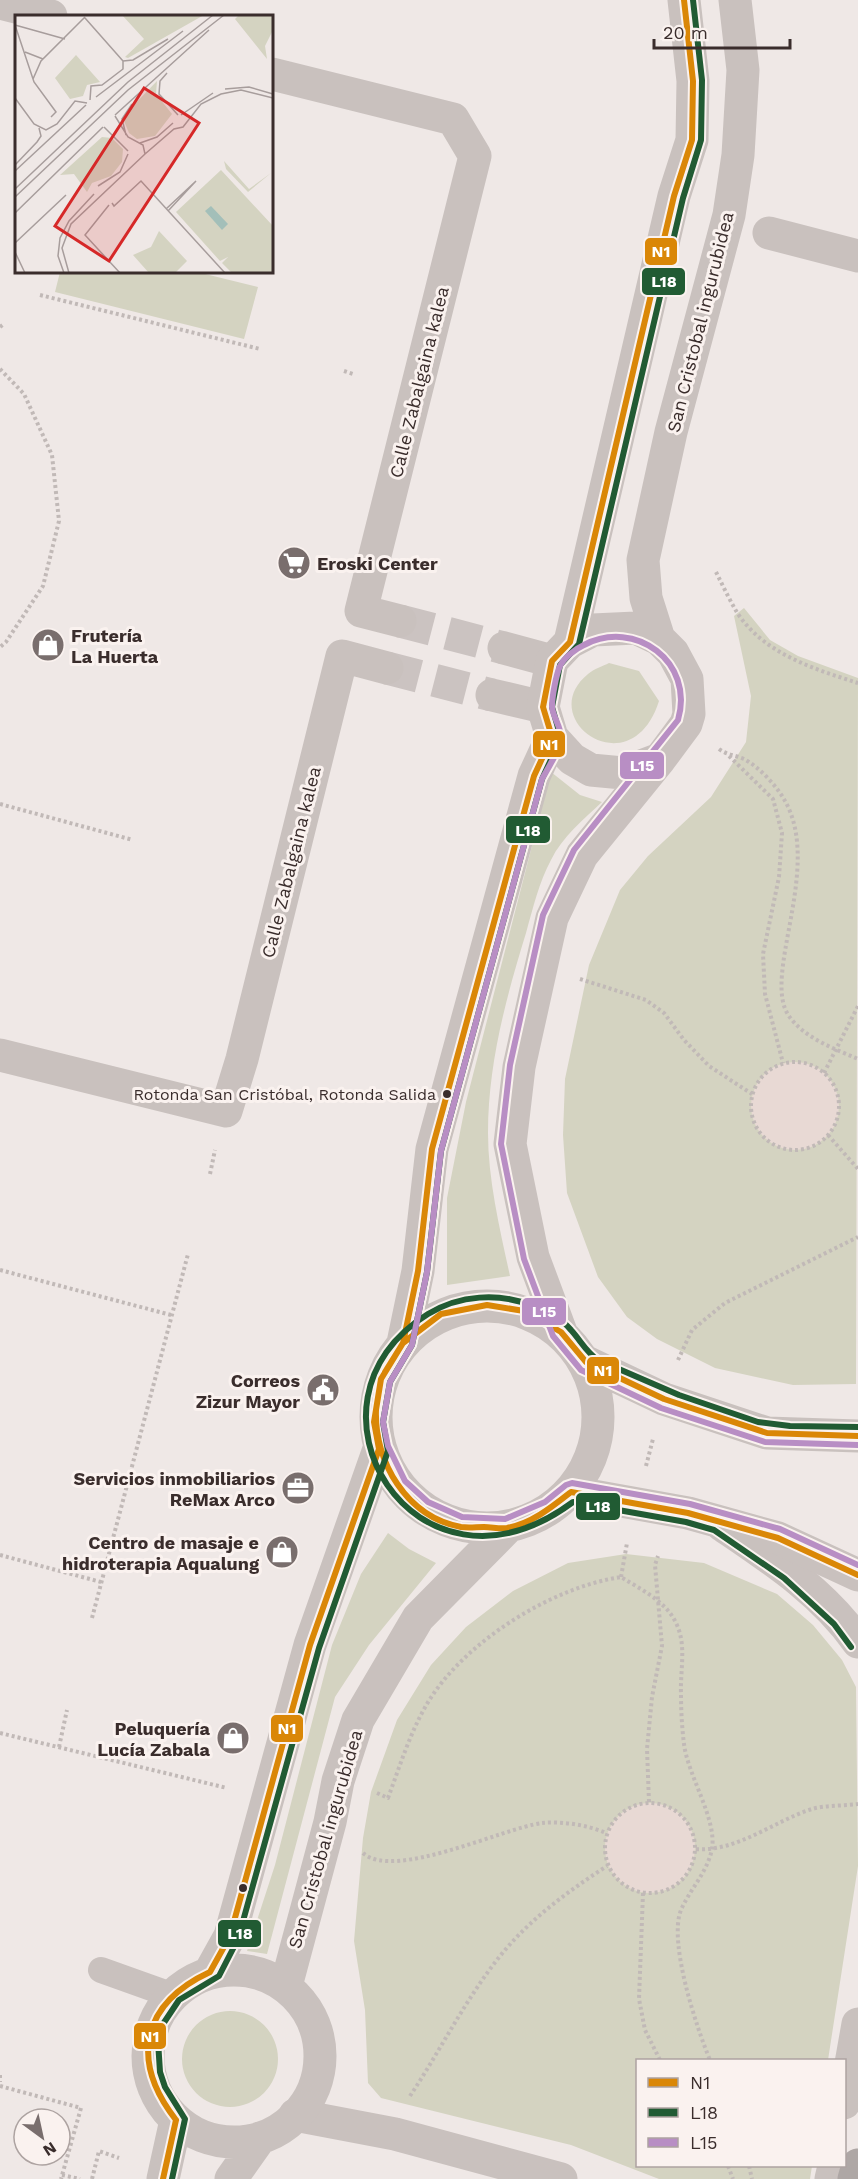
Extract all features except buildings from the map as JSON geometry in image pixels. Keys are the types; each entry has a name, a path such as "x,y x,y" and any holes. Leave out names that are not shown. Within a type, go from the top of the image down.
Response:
{"highway":[{"path":"854,2179 858,2165"}],"street":[{"path":"660,759 623,773 591,770 572,759 552,737 543,707 561,651 674,196 692,141 693,81 684,0"},
{"name":"San Cristobal ingurubidea","path":"659,639 646,598 643,560 671,432 729,215 738,155 743,70 735,0"},
{"path":"0,3 47,15"},
{"name":"Calle Zabalgaina kalea","path":"273,74 453,119 475,156 361,611 400,621"},
{"path":"769,233 858,256"},
{"path":"504,648 561,651 593,630 636,628 659,639 673,653 687,679 689,714 686,724 660,759 582,855 552,918 519,1067 510,1144 533,1257 561,1332 586,1362 598,1398 597,1441 571,1492 550,1510 507,1528 460,1527 423,1510 398,1486 379,1449 374,1422 381,1379 403,1343 418,1270 432,1149 534,776 552,737"},
{"name":"Calle Zabalgaina kalea","path":"0,1055 226,1111 242,1059 342,656 387,668"},
{"path":"492,695 543,707"},
{"path":"403,1343 441,1314 487,1305 525,1311 561,1332"},
{"path":"586,1362 664,1399 767,1433 858,1436"},
{"path":"210,1972 230,1936 310,1645 379,1449"},
{"path":"571,1492 682,1512 778,1538 858,1575"},
{"path":"718,1522 790,1571 841,1618 858,1642"},
{"name":"San Cristobal ingurubidea","path":"286,1986 330,1822 338,1781 358,1720 418,1618 507,1528"},
{"path":"249,1971 269,1976 286,1986 311,2016 320,2045 317,2079 310,2096 295,2115 281,2128 260,2138 228,2142 199,2135 176,2120 154,2091 149,2075 147,2051 154,2022 171,1995 210,1972 249,1971"},
{"path":"846,2092 858,2024"},
{"path":"295,2115 395,2134 561,2179"},
{"path":"163,2179 176,2120"},
{"path":"231,2179 260,2138"}],"lane":[{"path":"101,1970 171,1995"}],"path":[{"path":"40,294 260,350"},
{"path":"0,369 24,393 52,455 59,521 43,586 6,642 0,647"},
{"path":"344,371 353,374"},
{"path":"717,572 739,615 761,639 787,657 858,683"},
{"path":"686,724 729,756 773,799 782,833 780,877 763,954 765,994 783,1063"},
{"path":"729,756 744,759 765,776 786,802 799,842 799,874 781,994 788,1016 814,1038 858,1059"},
{"path":"0,804 133,840"},
{"path":"577,978 646,1000 664,1013 684,1040 709,1066 752,1094"},
{"path":"824,1073 858,1006"},
{"path":"797,1061 812,1065 824,1073 833,1083 839,1110 835,1124 828,1135 802,1150 773,1145 753,1123 750,1108 752,1094 759,1079 783,1063 797,1061"},
{"path":"828,1135 858,1169"},
{"path":"676,1363 692,1330 725,1303 858,1237"},
{"path":"92,1618 188,1254"},
{"path":"0,1270 171,1315"},
{"path":"0,1555 101,1582"},
{"path":"648,1802 647,1749 652,1697 662,1646 655,1565 658,1556"},
{"path":"372,1791 388,1798 414,1733 434,1693 470,1650 543,1602 592,1581 621,1577 658,1600 675,1620 683,1638 681,1694 684,1746 711,1827 712,1848 700,1880 680,1911 679,1945 684,1983 709,2059"},
{"path":"59,1747 67,1710"},
{"path":"0,1733 227,1788"},
{"path":"648,1802 663,1804 677,1811 687,1821 696,1849 693,1865 673,1887 643,1893 628,1888 607,1866 604,1855 606,1833 612,1821 622,1811 635,1804 648,1802"},
{"path":"696,1849 738,1842 814,1808 858,1804"},
{"path":"363,1852 369,1858 396,1860 441,1854 544,1823 584,1826 606,1833"},
{"path":"404,2104 476,1990 505,1950 544,1911 607,1866"},
{"path":"643,1893 639,1999 645,2030 659,2059"},
{"path":"0,2075 0,2084 81,2108 62,2177 80,2179"},
{"path":"92,2179 99,2151 119,2158"}],"green space":[{"path":"60,273 201,273 258,287 244,339 55,292"},
{"path":"744,608 770,640 798,656 858,678 856,1384 793,1385 715,1368 657,1339 627,1317 598,1277 567,1193 563,1135 565,1079 589,965 620,890 648,856 711,797 746,742 751,696 734,616"},
{"path":"609,663 639,671 659,701 646,727 628,740 610,743 592,737 579,726 572,710 574,692 588,674"},
{"path":"551,772 580,795 602,802 567,836 547,868 512,982 495,1057 489,1107 490,1169 510,1276 447,1285 447,1198 466,1102"},
{"path":"388,1533 409,1549 436,1563 369,1645 335,1697 267,1954 247,1951 275,1865 332,1645 361,1574"},
{"path":"626,1554 704,1563 777,1594 813,1625 842,1660 856,1687 858,1866 828,2059 636,2059 636,2167 812,2167 810,2179 659,2179 571,2145 381,2098 368,2083 365,2010 354,1941 363,1838 371,1792 397,1720 431,1665 466,1627 513,1591 568,1563"},
{"path":"230,2011 248,2015 264,2025 274,2041 278,2059 274,2077 264,2093 248,2103 230,2107 212,2103 196,2093 186,2077 182,2059 186,2041 196,2025 212,2015"}],"shaded area":[{"path":"795,1062 812,1065 826,1075 836,1089 839,1106 836,1123 826,1137 812,1147 795,1150 778,1147 764,1137 754,1123 751,1106 754,1089 764,1075 778,1065"},
{"path":"641,1803 659,1803 675,1810 688,1823 695,1839 695,1857 688,1873 675,1886 659,1893 641,1893 625,1886 612,1873 605,1857 605,1839 612,1823 625,1810"}],"tunnel":[{"path":"400,621 504,648"},
{"path":"387,668 492,695"}],"transit line":[{"name":"N1","path":"210,1972 230,1936 310,1645 379,1449 374,1422 381,1379 403,1343 418,1271 432,1149 534,776 552,737 543,707 552,661 570,642 674,196 692,140 693,81 684,0"},
{"name":"L18","path":"172,2179 185,2119 165,2087 160,2072 158,2041 161,2027 179,2000 219,1976 238,1939 319,1648 388,1451 383,1422 390,1382 412,1345 427,1272 441,1151 542,779 561,738 552,707 560,665 579,644 683,198 701,140 702,80 693,0"},
{"name":"L15","path":"858,1445 765,1442 661,1408 581,1370 553,1336 524,1259 501,1144 510,1065 543,915 574,850 678,720 681,699 678,680 669,664 656,651 641,642 623,637 603,638 574,651 562,663 557,675 552,707 561,733 560,742 542,779 441,1151 427,1272 412,1345 390,1382 383,1422 388,1446 405,1481 428,1502 462,1517 505,1519 545,1502 566,1485 572,1483 690,1504 780,1529 858,1565"},
{"name":"L18","path":"851,1647 834,1624 784,1578 714,1530 686,1522 573,1502 516,1531 463,1534 420,1517 387,1485 369,1443 368,1397 386,1352 428,1314 466,1299 493,1297 520,1302 549,1313 567,1326 598,1360 679,1395 758,1422 790,1426 858,1427"},
{"name":"N1","path":"385,1372 403,1343 441,1314 487,1305 524,1311 561,1332 586,1362 664,1399 767,1433 858,1436"},
{"name":"N1","path":"376,1410 381,1449 398,1484 425,1512 442,1521 461,1527 507,1528 516,1526 533,1519 571,1492 688,1513 778,1538 858,1575"},
{"name":"N1","path":"176,2120 161,2098 152,2076 148,2056 150,2036 157,2017 169,2000 187,1985 210,1972"},
{"name":"N1","path":"163,2179 176,2120"}],"place":[{"name":"Eroski Center","path":"294,563"},
{"name":"Frutería La Huerta","path":"48,645"},
{"name":"Rotonda San Cristóbal, Rotonda Salida","path":"447,1094"},
{"name":"Correos Zizur Mayor","path":"323,1390"},
{"name":"Servicios inmobiliarios ReMax Arco","path":"298,1488"},
{"name":"Centro de masaje e hidroterapia Aqualung","path":"282,1552"},
{"name":"Peluquería Lucía Zabala","path":"233,1738"}]}
